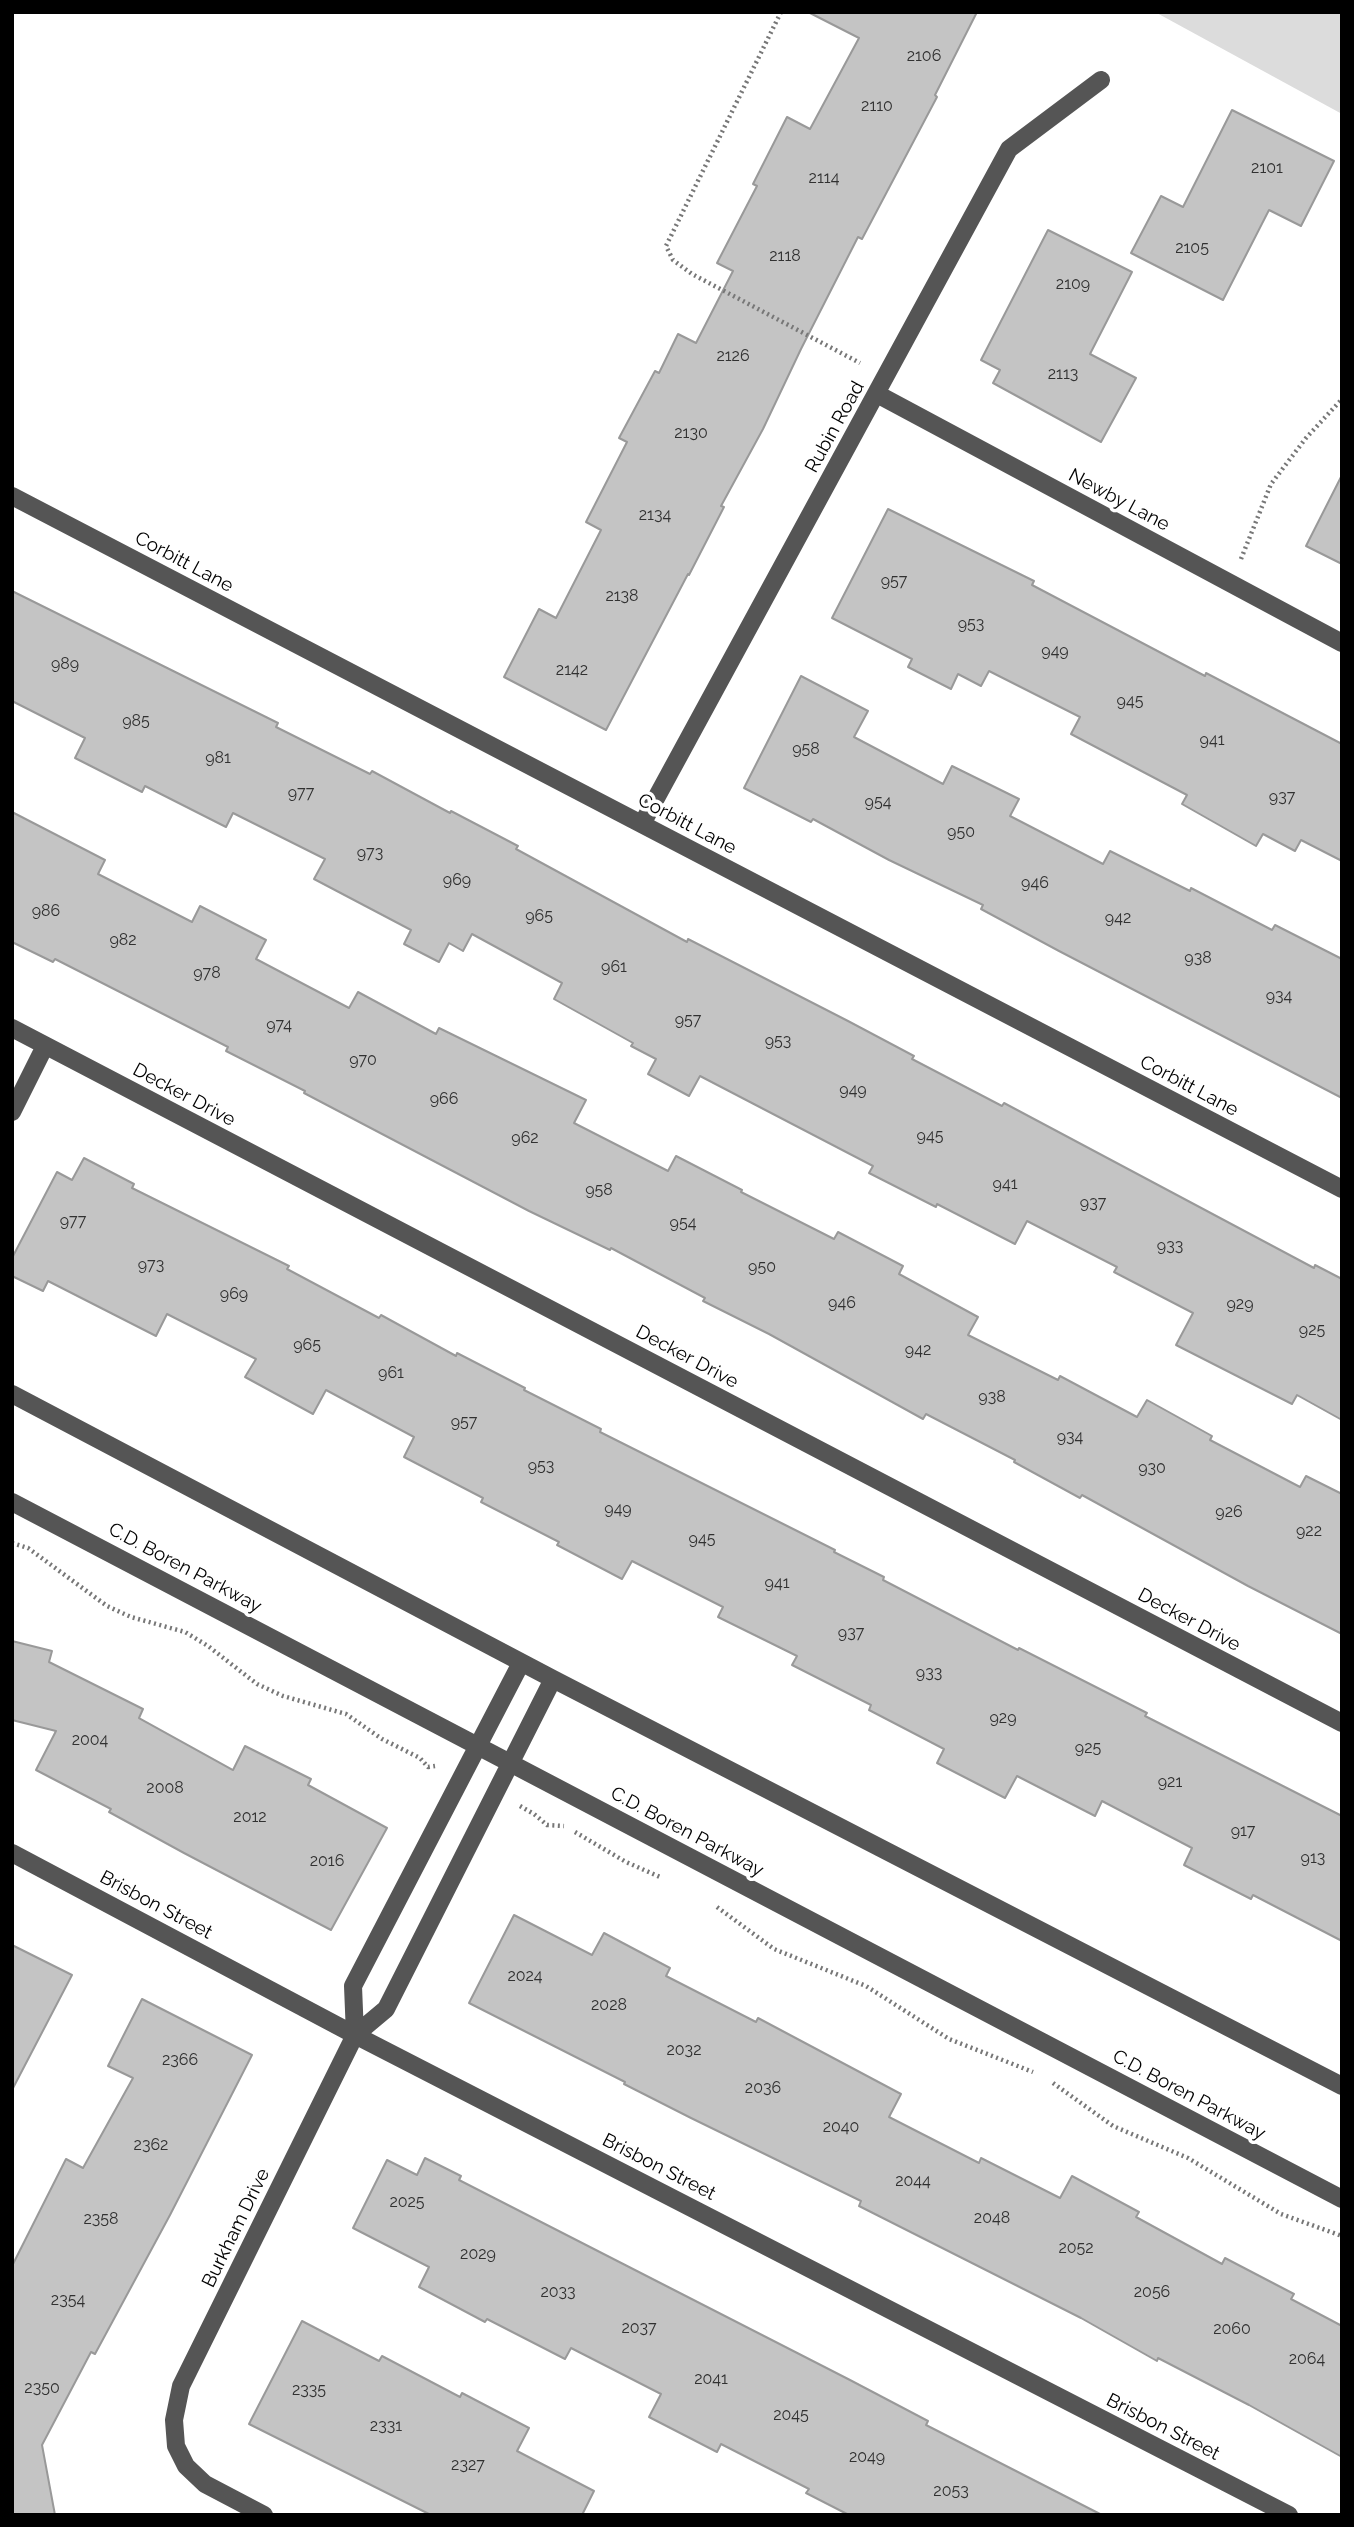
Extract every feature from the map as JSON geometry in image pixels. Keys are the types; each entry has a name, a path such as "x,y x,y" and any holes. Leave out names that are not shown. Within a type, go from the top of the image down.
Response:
{"street":[{"name":"Rubin Road","path":"642,824 1009,149 1101,80"},
{"name":"Newby Lane","path":"877,394 1342,643"},
{"name":"Corbitt Lane","path":"12,496 1342,1189"},
{"name":"Decker Drive","path":"12,1028 1342,1723"},
{"path":"12,1112 46,1046"},
{"path":"12,1394 553,1679 1342,2085"},
{"name":"C.D. Boren Parkway","path":"12,1502 1342,2199"},
{"name":"Burkham Drive","path":"355,2035 354,1986 521,1662"},
{"name":"Burkham Drive","path":"264,2515 205,2484 186,2466 176,2446 174,2420 181,2386 355,2035 386,2009 553,1679"},
{"name":"Brisbon Street","path":"12,1853 1254,2507 1289,2515"}],"path":[{"path":"1231,583 1271,484 1306,438 1342,399"},
{"path":"12,1543 28,1548 107,1606 131,1617 185,1632 208,1646 257,1684 283,1696 345,1714 382,1739 420,1758 428,1767 444,1764 463,1775"},
{"path":"496,1793 534,1814 547,1825 564,1826 626,1862 671,1882"},
{"path":"715,1905 774,1949 866,1986 949,2039 1034,2073"},
{"path":"1046,2078 1113,2126 1188,2158 1282,2214 1342,2236"}],"shaded area":[{"path":"1155,12 1342,12 1342,114"}],"building":[{"path":"808,12 977,12 935,95 937,97 862,239 858,237 763,429 721,506 724,507 606,730 504,677 539,609 556,618 601,530 586,522 627,442 619,438 655,371 659,373 678,334 696,343 733,271 717,263 757,186 753,184 787,117 810,129 859,38"},
{"path":"1232,110 1334,161 1301,226 1269,210 1223,300 1131,253 1161,196 1183,207"},
{"path":"1048,230 1132,272 1090,354 1136,378 1101,442 993,383 1000,370 981,360"},
{"path":"1342,475 1342,564 1306,546"},
{"path":"888,509 1034,581 1032,585 1342,744 1342,861 1301,840 1295,851 1263,834 1256,846 1182,804 1187,795 1071,734 1080,717 989,671 981,686 958,674 951,689 908,667 912,659 832,618"},
{"path":"12,591 278,723 276,727 370,774 372,771 450,813 451,811 687,942 688,939 848,1021 914,1056 912,1059 1002,1106 1004,1103 1314,1268 1315,1265 1342,1279 1342,1420 1297,1395 1292,1404 1176,1345 1193,1313 1114,1272 1117,1267 1027,1221 1015,1244 869,1173 873,1166 700,1076 689,1096 648,1074 656,1059 631,1046 633,1043 554,999 562,983 472,934 463,951 449,943 439,962 404,944 411,930 314,879 325,859 233,813 226,827 145,786 142,792 75,758 85,738 12,701"},
{"path":"801,676 868,711 854,737 943,784 952,766 1019,799 1010,816 1103,864 1110,851 1190,891 1191,888 1272,930 1275,925 1342,959 1342,1098 1059,951 981,909 983,905 889,860 813,819 811,822 744,788"},
{"path":"12,812 105,860 98,874 192,922 200,906 266,940 256,959 349,1008 358,992 436,1034 439,1028 586,1100 574,1123 668,1171 676,1156 834,1239 838,1232 903,1266 899,1274 978,1317 968,1335 1058,1380 1060,1376 1137,1417 1147,1400 1212,1436 1210,1440 1300,1487 1306,1476 1342,1494 1342,1634 1082,1495 1080,1498 1014,1462 1015,1460 926,1414 923,1419 769,1334 703,1301 705,1298 611,1248 610,1250 529,1211 304,1093 305,1091 226,1051 228,1047 55,959 53,962 12,942"},
{"path":"84,1158 134,1184 132,1188 289,1266 287,1269 379,1318 381,1315 456,1356 457,1353 525,1388 524,1390 601,1429 600,1432 835,1550 834,1552 884,1577 883,1580 1147,1713 1145,1716 1342,1816 1342,1941 1253,1895 1251,1899 1184,1865 1192,1848 1102,1801 1095,1816 1017,1776 1005,1798 937,1763 944,1749 869,1710 871,1705 792,1665 797,1656 718,1617 723,1607 632,1561 622,1579 557,1545 559,1542 481,1502 483,1498 404,1457 414,1437 326,1390 313,1414 245,1377 256,1359 167,1314 156,1336 48,1281 43,1291 12,1276 12,1258 57,1172 72,1180"},
{"path":"12,1641 52,1651 49,1662 143,1709 139,1718 233,1770 245,1746 311,1779 308,1785 387,1828 331,1930 184,1853 109,1812 111,1809 36,1770 56,1731 12,1720"},
{"path":"514,1915 592,1955 604,1933 670,1968 666,1976 756,2022 758,2018 901,2094 889,2117 979,2163 981,2158 1060,2198 1072,2176 1139,2212 1136,2217 1222,2264 1225,2258 1294,2294 1291,2299 1342,2326 1342,2457 1249,2405 1158,2358 1157,2361 1081,2318 859,2206 861,2201 691,2118 469,2003"},
{"path":"12,1945 72,1975 12,2090"},
{"path":"142,1999 252,2055 170,2215 95,2354 91,2352 42,2445 55,2515 12,2515 12,2266 66,2159 83,2168 133,2078 108,2066"},
{"path":"425,2158 461,2176 459,2180 850,2380 928,2421 926,2425 1102,2515 849,2515 806,2493 809,2489 721,2444 717,2452 649,2417 661,2394 571,2348 565,2359 487,2319 485,2322 419,2287 429,2267 353,2228 387,2160 417,2175"},
{"path":"302,2321 379,2361 382,2356 460,2397 462,2393 529,2428 517,2451 594,2491 582,2515 431,2515 249,2424"}]}
